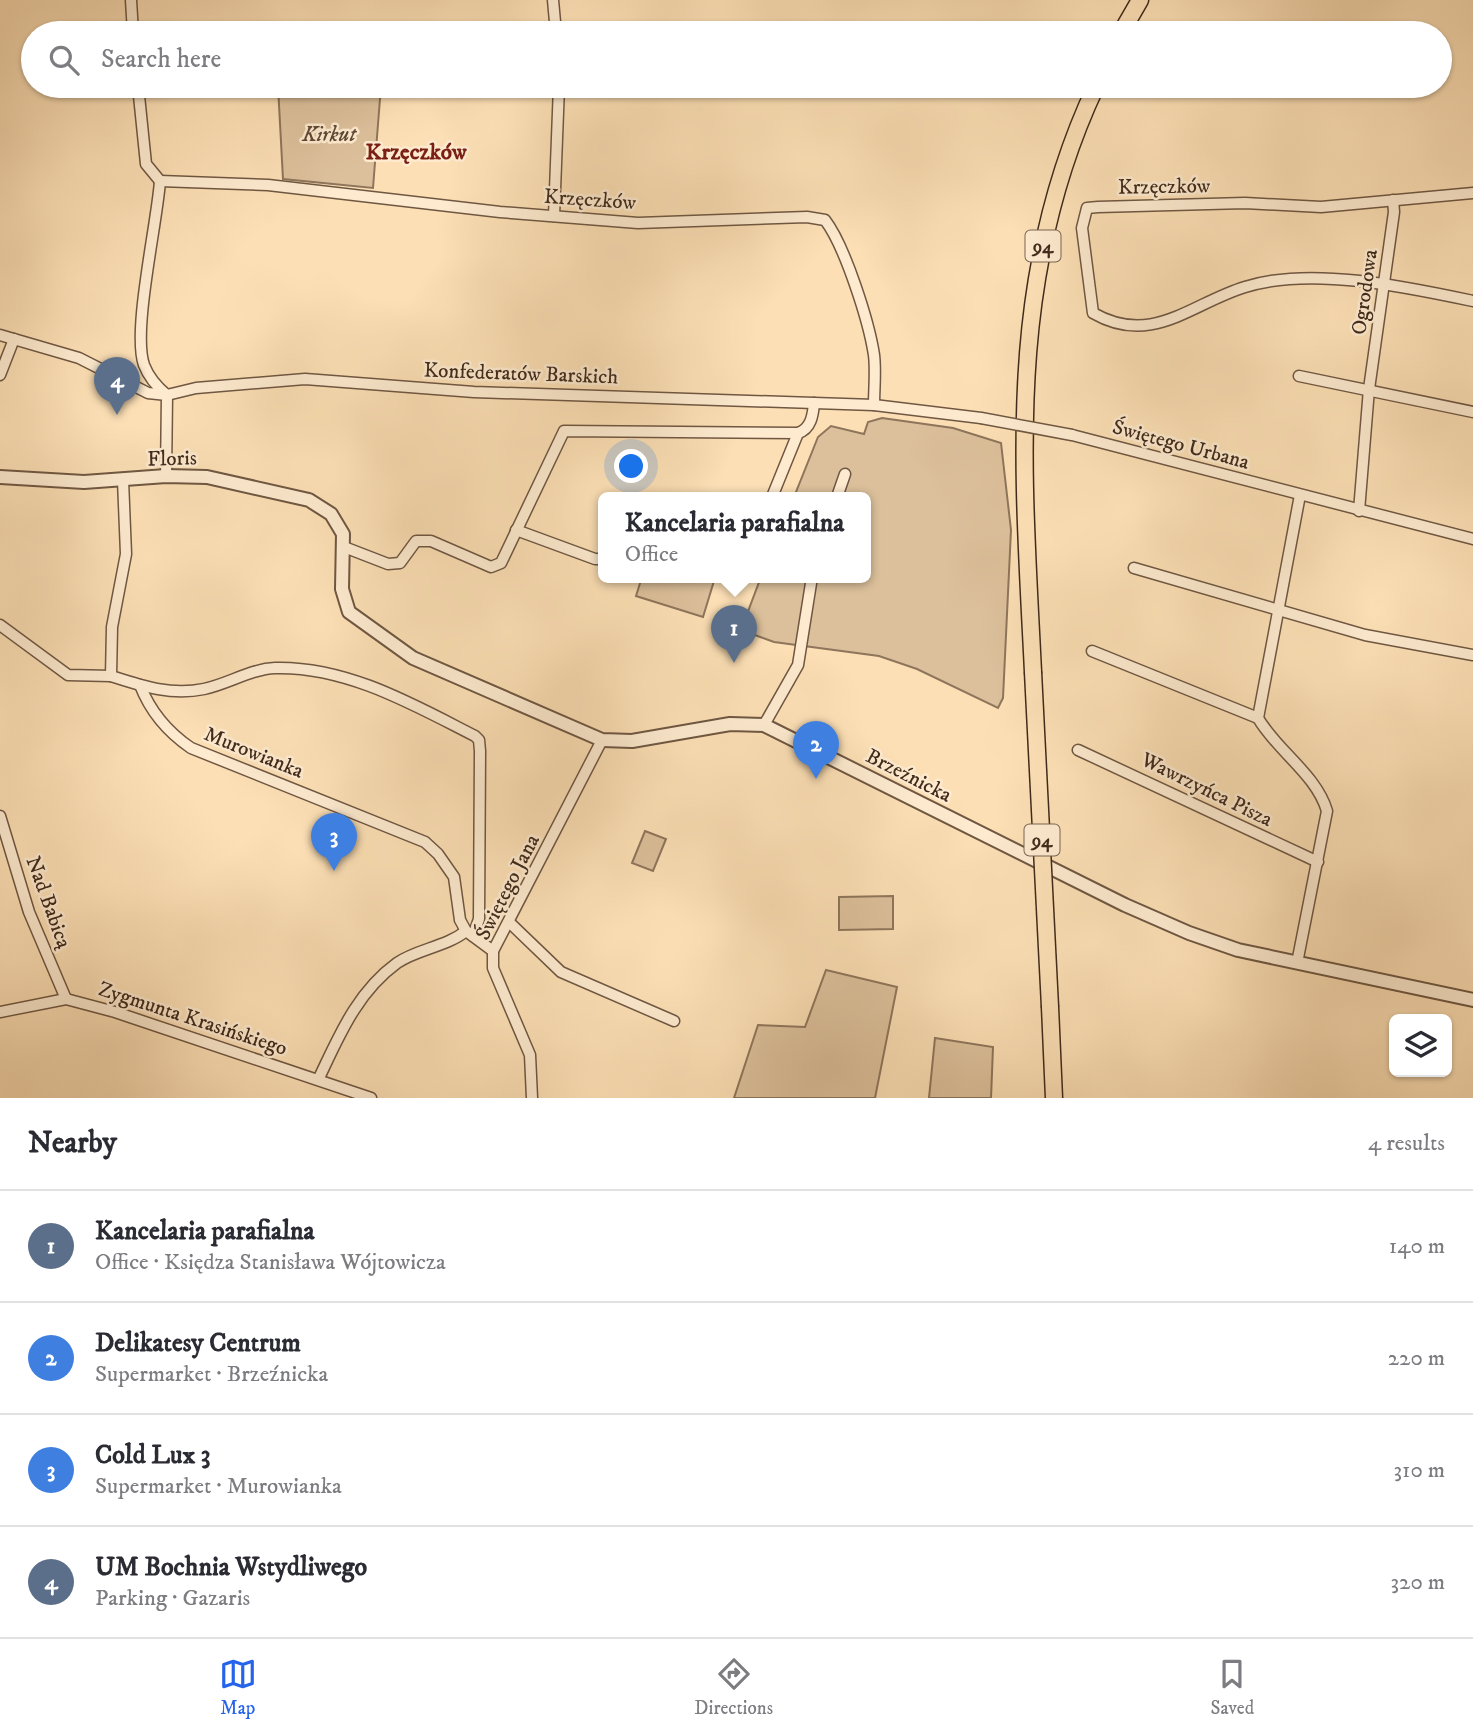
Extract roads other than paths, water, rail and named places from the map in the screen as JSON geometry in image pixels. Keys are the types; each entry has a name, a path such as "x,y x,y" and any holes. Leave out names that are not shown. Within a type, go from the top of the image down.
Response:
{"main road":[{"path":"1128,21 1140,0"},
{"name":"94","path":"1054,1098 1026,524 1024,392 1032,295 1053,201 1090,98"}],"street":[{"path":"131,0 132,21"},
{"path":"553,0 555,21"},
{"path":"139,98 146,164 160,180 140,336 144,363 154,385 167,395"},
{"path":"554,216 559,98"},
{"name":"Krzęczków","path":"160,180 268,185 638,223 807,217 825,220 833,231 874,356 874,405"},
{"name":"Krzęczków","path":"1385,282 1273,280 1242,288 1167,322 1144,324 1112,321 1093,313 1083,217 1087,208 1098,207 1245,203 1321,207 1473,193"},
{"name":"Ogrodowa","path":"1359,511 1369,389 1394,212 1393,200"},
{"path":"1385,282 1473,301"},
{"path":"0,335 79,358 148,393 167,395"},
{"path":"0,375 14,339"},
{"path":"1299,376 1473,412"},
{"name":"Konfederatów Barskich","path":"167,395 196,388 305,379 474,392 874,405"},
{"path":"166,476 167,395"},
{"path":"344,547 388,564 400,563 416,541 431,541 491,567 501,563 564,431 570,428 797,433 803,431 811,422 814,403"},
{"name":"Świętego Urbana","path":"874,405 981,418 1072,435 1473,539"},
{"path":"774,492 797,433"},
{"path":"839,492 845,474"},
{"name":"Floris","path":"0,477 84,482 166,476 207,477 283,493 320,505 335,519"},
{"path":"111,676 112,627 125,565 124,480"},
{"path":"1258,718 1300,495"},
{"name":"Brzeźnicka","path":"335,519 343,534 345,602 358,620 413,658 602,740 632,741 730,724 764,725 1125,905 1201,937 1297,963 1473,1000"},
{"path":"516,530 598,559"},
{"path":"1134,568 1365,635 1473,655"},
{"path":"764,725 799,665 811,583"},
{"path":"0,625 68,675 111,676 156,691 179,692 204,689 274,668 302,671 360,681 479,740 479,919 469,933 398,962 363,996 345,1023 319,1079"},
{"path":"1092,651 1258,718 1267,733 1324,800 1326,825 1297,963"},
{"name":"Murowianka","path":"140,685 145,697 175,738 191,748 425,842 438,854 454,877 460,920 469,933"},
{"name":"Świętego Jana","path":"531,1098 530,1055 493,968 494,951 602,740"},
{"name":"Wawrzyńca Pisza","path":"1079,750 1318,862"},
{"name":"Nad Babicą","path":"0,816 29,912 66,999"},
{"path":"510,923 562,972 674,1021"},
{"path":"469,933 494,951"},
{"name":"Zygmunta Krasińskiego","path":"0,1012 66,999 115,1012 371,1098"}],"place":[{"name":"UM Bochnia Wstydliwego","path":"117,415"},
{"name":"Kancelaria parafialna","path":"734,663"},
{"name":"Delikatesy Centrum","path":"816,779"},
{"name":"Cold Lux 3","path":"334,871"}],"district":[{"name":"Krzęczków","path":"416,151"}],"park label":[{"name":"Kirkut","path":"329,134"}]}
